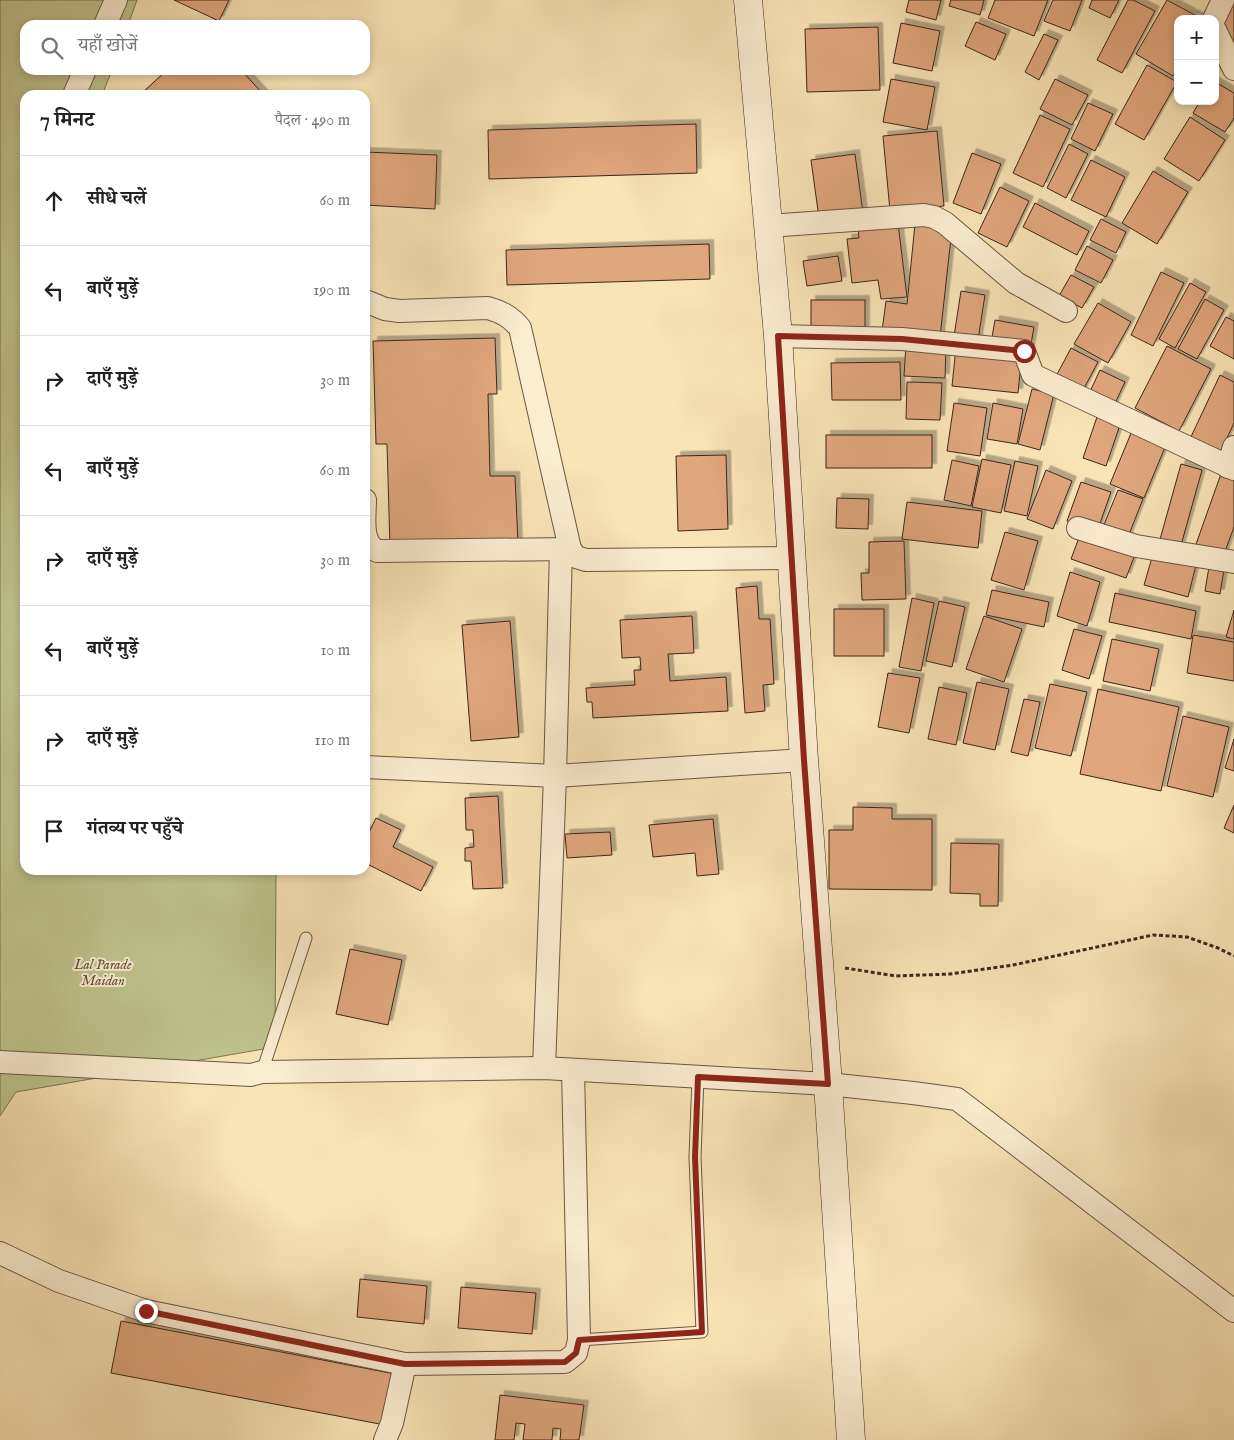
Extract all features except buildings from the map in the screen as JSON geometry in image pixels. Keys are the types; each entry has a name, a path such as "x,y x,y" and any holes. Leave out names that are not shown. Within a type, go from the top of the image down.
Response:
{"street":[{"path":"107,20 116,0"},
{"path":"748,0 778,336 804,760 820,965 851,1440"},
{"path":"1216,15 1223,0"},
{"path":"1219,38 1234,69"},
{"path":"76,90 83,75"},
{"path":"768,226 924,215 934,217 945,222 1016,283 1066,311"},
{"path":"370,303 385,309 399,311 488,308 502,311 513,319 520,328 566,549 544,1068"},
{"path":"778,336 902,339 1024,351 1033,375 1232,461"},
{"path":"1078,528 1136,546 1234,562"},
{"path":"370,546 377,551 566,549 576,557 586,560 791,558"},
{"path":"370,767 555,776 804,760"},
{"path":"0,1063 251,1075 262,1072 544,1068 828,1084 913,1092 957,1100 1234,1311"},
{"path":"0,1253 59,1281 146,1311 405,1364 565,1362 576,1353 579,1340 573,1070"},
{"path":"384,1440 392,1423 405,1364"}],"lane":[{"path":"262,1072 306,938"},
{"path":"579,1340 702,1332 695,1157 698,1077"}],"path":[{"path":"820,965 896,976 950,974 1013,965 1153,935 1188,938 1218,948 1234,956"}],"green space":[{"name":"Lal Parade Maidan","path":"0,0 137,0 130,20 20,20 20,75 110,75 104,90 20,90 20,875 276,875 275,1047 16,1092 0,1116"}],"route":[{"path":"146,1311 405,1364 565,1362 576,1353 579,1340 702,1332 695,1157 698,1077 828,1084 804,760 778,336 902,339 1024,351"}]}
